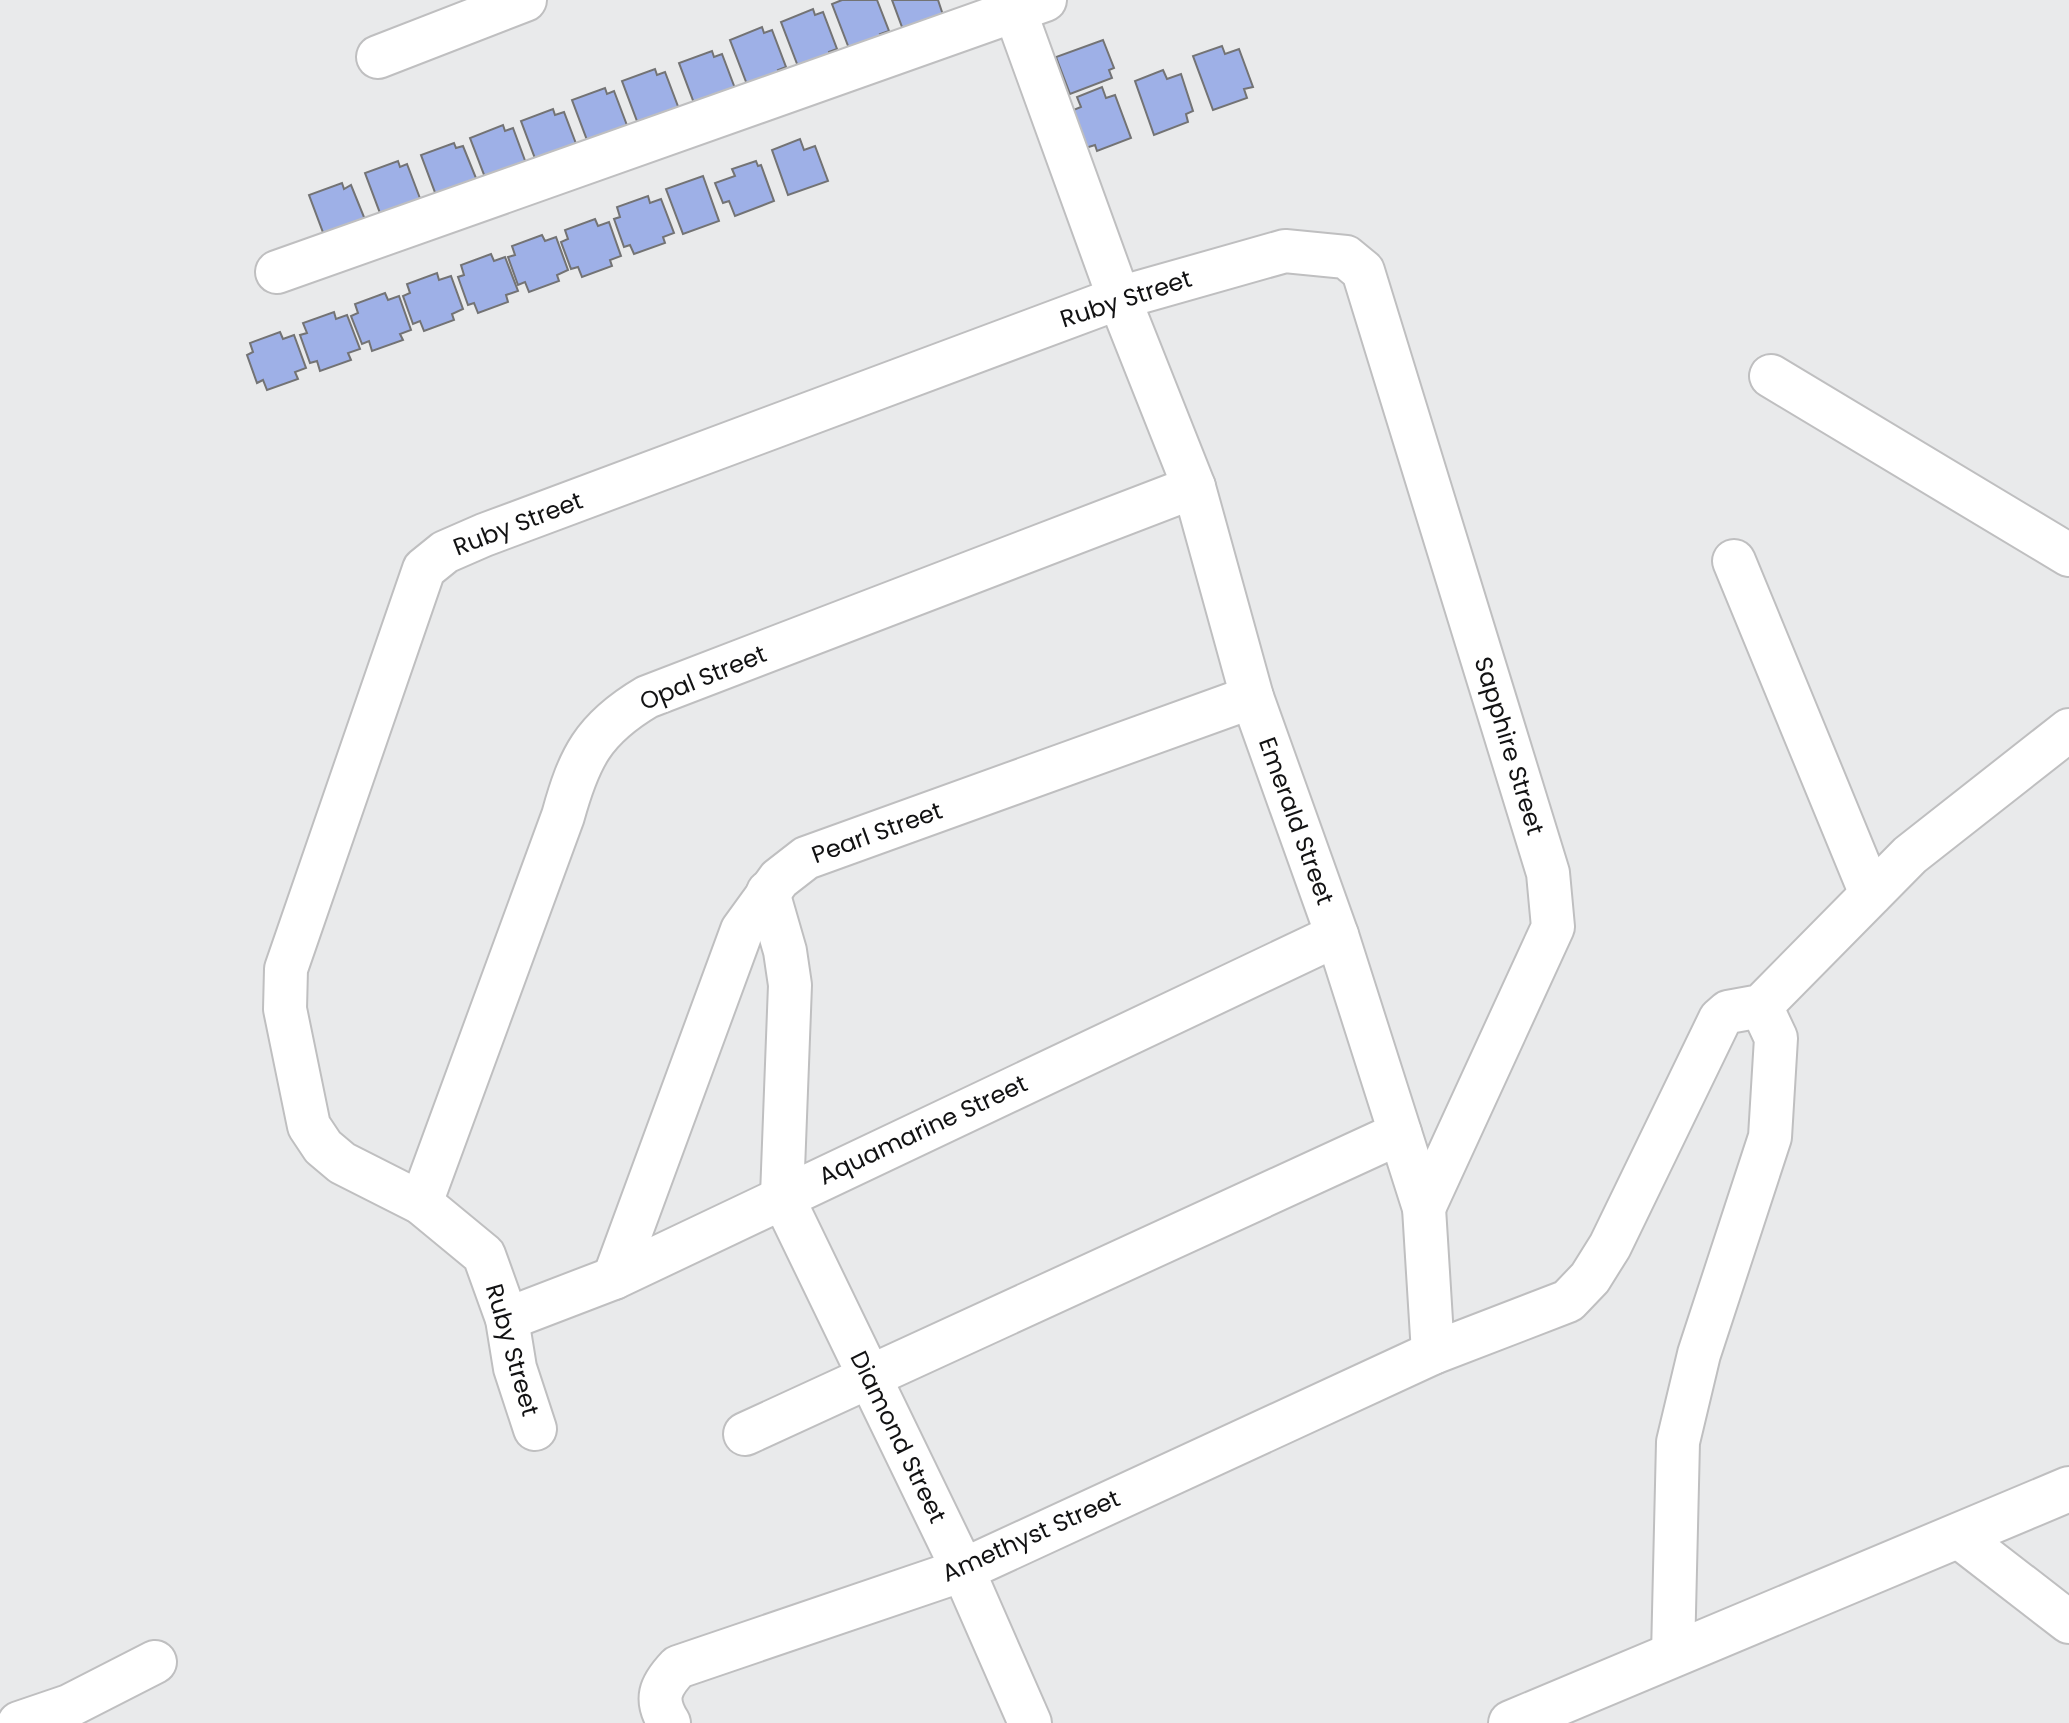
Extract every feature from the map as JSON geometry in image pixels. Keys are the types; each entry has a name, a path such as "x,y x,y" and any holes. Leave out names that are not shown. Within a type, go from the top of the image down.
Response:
{"main road":[{"path":"1511,1723 2069,1489"}],"street":[{"path":"378,57 525,0"},
{"path":"277,272 1024,4"},
{"name":"Emerald Street","path":"1024,4 1119,298 1194,487 1252,697 1337,935 1424,1208 1433,1353"},
{"name":"Ruby Street","path":"535,1429 515,1368 507,1319 484,1255 421,1203 342,1163 323,1147 309,1126 285,1009 286,969 424,569 445,552 484,535 1119,298 1285,251 1346,257 1363,271"},
{"name":"Sapphire Street","path":"1363,271 1548,873 1552,899 1553,927 1424,1208"},
{"path":"1771,376 2069,555"},
{"name":"Opal Street","path":"421,1203 563,816 577,766 596,737 618,715 647,697 1194,487"},
{"path":"1734,561 1871,894"},
{"name":"Pearl Street","path":"614,1278 742,930 768,892 806,858 1252,697"},
{"path":"1673,1655 1678,1442 1699,1354 1770,1137 1776,1038 1761,1006 1910,855 2069,730"},
{"path":"768,892 785,951 790,985 782,1196"},
{"name":"Aquamarine Street","path":"507,1319 614,1278 1337,935"},
{"name":"Amethyst Street","path":"669,1723 659,1703 659,1692 678,1667 963,1570 1433,1353 1568,1301 1590,1278 1610,1246 1720,1019 1742,1007 1761,1006"},
{"path":"745,1434 1400,1133"},
{"name":"Diamond Street","path":"782,1196 963,1570 1030,1723"},
{"path":"1959,1537 2069,1622"},
{"path":"19,1723 69,1706 155,1662"}],"building":[{"path":"842,0 877,0 889,31 880,34 882,39 850,51 832,4"},
{"path":"892,0 938,0 943,15 905,35"},
{"path":"813,9 815,15 823,12 837,49 829,52 830,57 799,69 781,22"},
{"path":"762,27 764,33 772,30 786,67 778,70 780,75 748,87 730,40"},
{"path":"1103,40 1114,68 1109,70 1112,78 1070,94 1056,57"},
{"path":"1222,46 1225,54 1239,49 1253,87 1244,89 1247,98 1213,110 1193,56"},
{"path":"712,51 714,57 722,54 736,91 697,111 679,63"},
{"path":"655,69 657,75 665,72 679,109 640,129 622,81"},
{"path":"1163,70 1167,79 1181,74 1193,111 1186,114 1188,122 1154,135 1135,81"},
{"path":"1102,87 1106,98 1115,95 1131,138 1097,151 1095,145 1079,150 1066,113 1081,107 1077,97"},
{"path":"605,88 607,94 614,91 628,128 590,148 572,100"},
{"path":"553,109 555,115 564,112 578,149 539,169 521,121"},
{"path":"503,125 505,131 513,128 527,166 488,185 470,138"},
{"path":"800,139 804,150 815,146 828,181 788,195 772,150"},
{"path":"454,143 456,148 463,146 478,183 439,203 421,155"},
{"path":"398,161 400,167 407,164 421,201 383,221 365,173"},
{"path":"756,161 758,166 761,165 774,201 735,216 729,201 723,203 715,183 735,176 732,169"},
{"path":"703,176 719,221 683,234 666,189"},
{"path":"342,183 344,189 351,185 366,222 327,243 309,195"},
{"path":"648,196 650,203 661,199 674,233 663,237 665,243 634,254 630,245 624,247 614,219 620,217 617,207"},
{"path":"595,219 598,226 609,222 621,256 610,260 612,266 582,277 578,267 571,269 561,242 568,239 565,230"},
{"path":"542,235 545,241 556,237 568,270 557,275 559,281 529,292 525,282 518,285 508,257 515,255 512,246"},
{"path":"491,254 494,261 505,257 518,291 506,295 508,302 478,313 474,303 468,305 458,277 464,275 461,265"},
{"path":"437,273 439,280 451,276 463,309 452,314 454,320 424,331 420,321 413,324 403,296 410,293 407,284"},
{"path":"385,293 388,300 399,296 411,330 400,334 403,340 372,351 369,341 362,344 351,316 358,313 355,304"},
{"path":"334,312 336,319 347,315 360,349 348,353 351,360 320,371 317,361 310,363 300,335 307,333 303,323"},
{"path":"280,332 283,339 294,335 306,368 295,372 298,379 267,390 263,380 257,383 247,355 253,352 250,343"}]}
